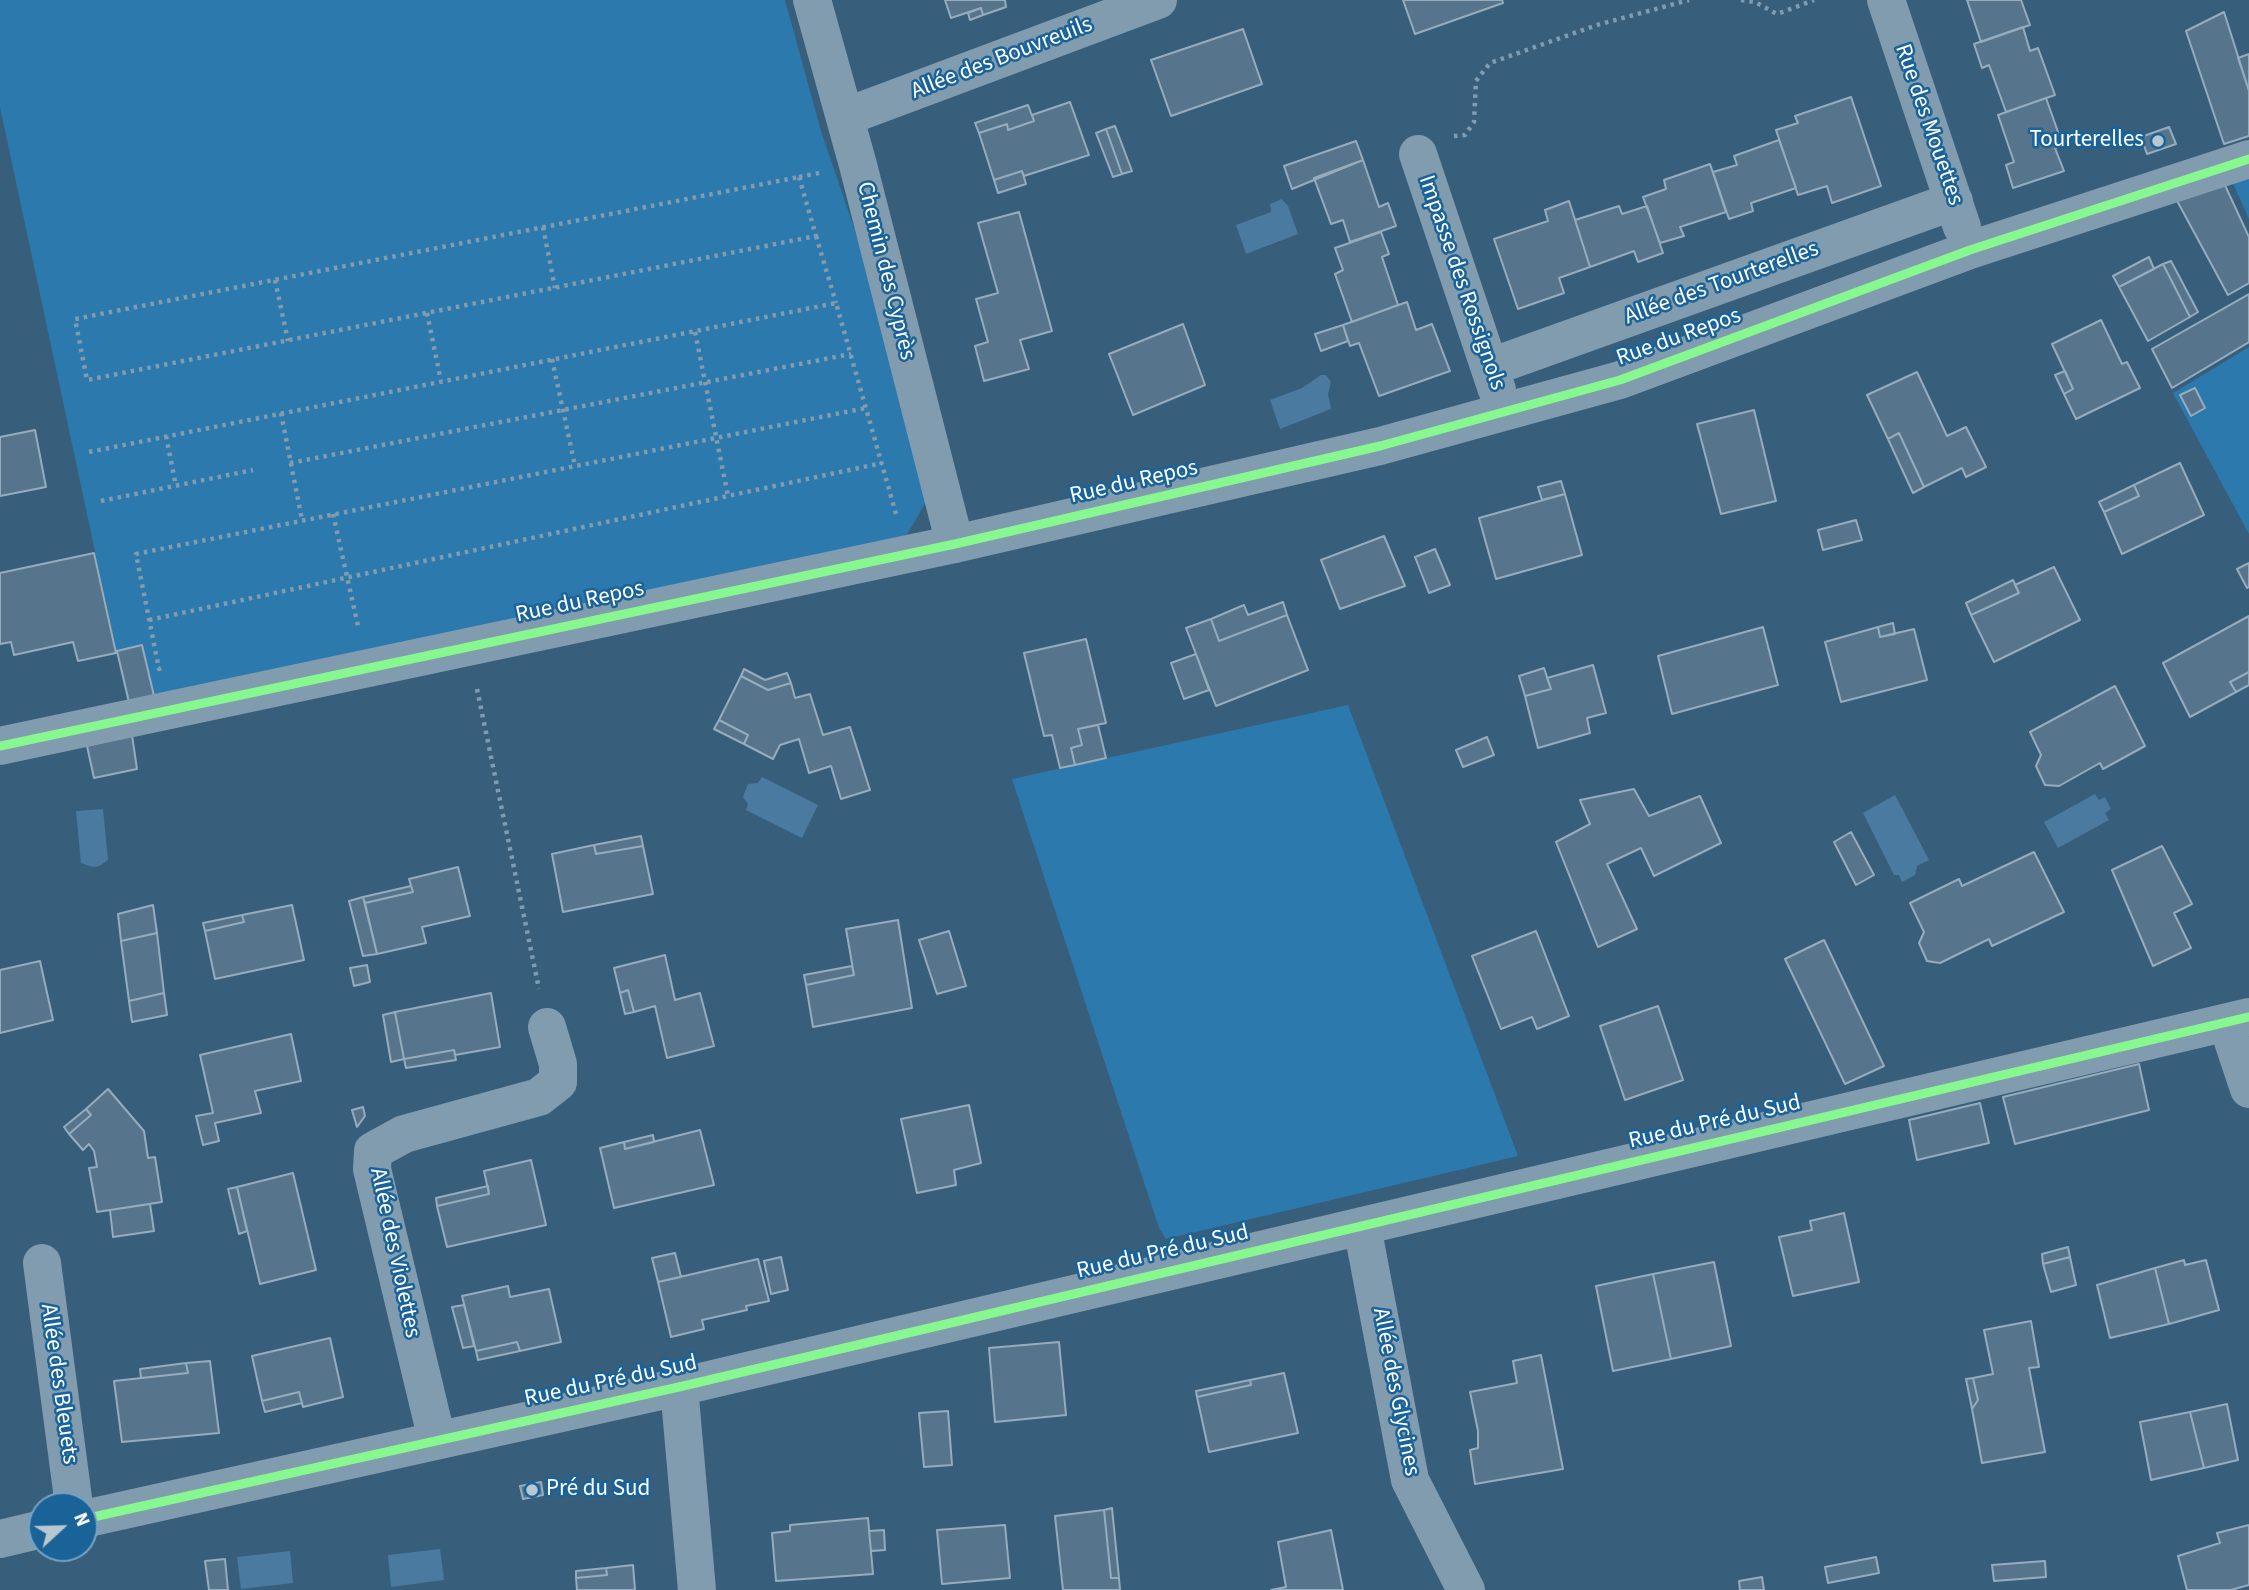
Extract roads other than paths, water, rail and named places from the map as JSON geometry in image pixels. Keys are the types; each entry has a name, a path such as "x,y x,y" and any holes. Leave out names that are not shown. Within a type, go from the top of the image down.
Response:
{"street":[{"name":"Chemin des Cyprès","path":"811,0 845,117 955,544"},
{"name":"Allée des Bouvreuils","path":"845,117 1158,0"},
{"name":"Rue des Mouettes","path":"1886,0 1970,250"},
{"name":"Impasse des Rossignols","path":"1418,154 1504,412"},
{"name":"Rue du Repos","path":"0,746 955,544 1380,446 1620,380 1970,250 2249,159"},
{"name":"Allée des Tourterelles","path":"1491,367 1954,201"},
{"path":"2238,1020 2249,1089"},
{"name":"Rue du Pré du Sud","path":"98,1516 679,1388 2238,1020"},
{"name":"Allée des Violettes","path":"437,1440 372,1169 373,1151 404,1134 539,1097 558,1082 558,1064 547,1027"},
{"name":"Allée des Glycines","path":"1362,1226 1410,1480 1466,1590"},
{"name":"Allée des Bleuets","path":"42,1263 72,1492"},
{"path":"679,1388 697,1590"},
{"path":"0,1539 28,1532"}],"place":[{"name":"Tourterelles","path":"2158,141"},
{"name":"Pré du Sud","path":"532,1490"}]}
